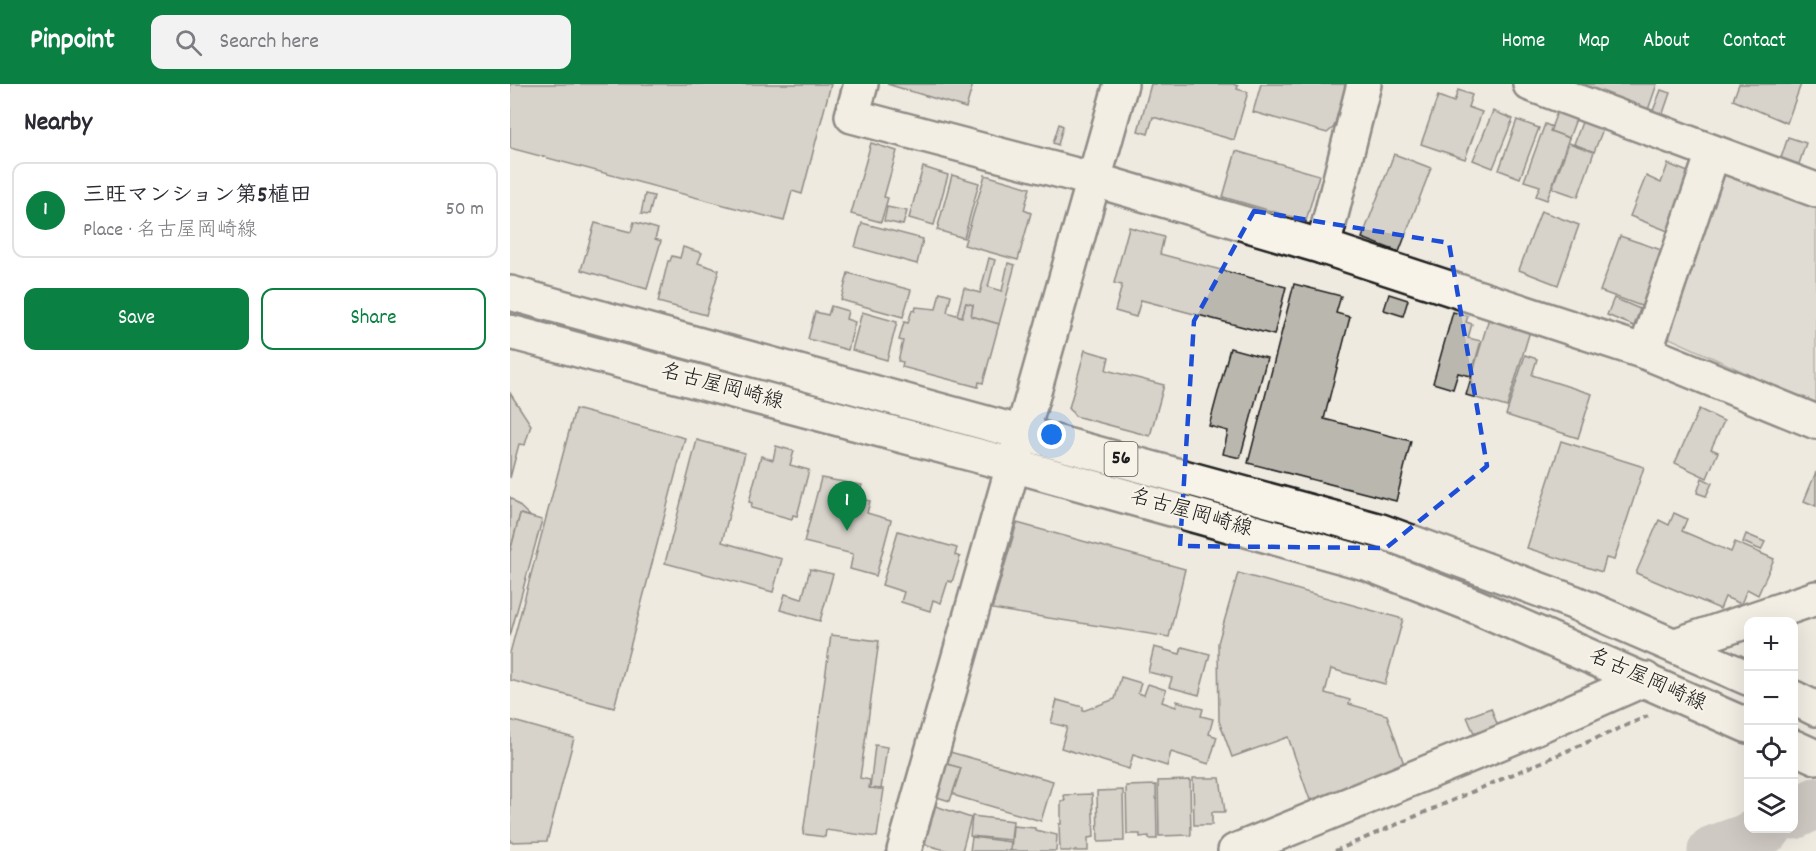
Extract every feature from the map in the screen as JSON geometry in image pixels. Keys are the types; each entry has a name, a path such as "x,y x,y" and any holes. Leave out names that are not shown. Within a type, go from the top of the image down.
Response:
{"street":[{"path":"861,84 852,116 1095,180 1323,248 1645,352 1816,422"},
{"path":"904,851 1121,84"},
{"path":"1323,248 1364,84"},
{"path":"1530,84 1816,190"},
{"path":"1645,352 1713,153"},
{"name":"名古屋岡崎線","path":"510,293 1382,531 1573,602 1734,671"},
{"name":"名古屋岡崎線","path":"510,332 1014,465 1369,564 1645,679 1747,725"},
{"path":"1676,645 1816,598"},
{"path":"1235,851 1514,737 1645,679"},
{"path":"1798,700 1816,709"},
{"path":"1798,749 1816,757"}],"path":[{"path":"1335,851 1688,699"}],"highlighted area":[{"path":"1254,211 1449,243 1487,466 1386,548 1180,546 1194,321"}],"shaded area":[{"path":"1726,172 1816,206 1816,405 1663,335"}],"building":[{"path":"510,84 831,84 802,194 792,191 784,221 510,148"},
{"path":"887,84 973,84 966,108"},
{"path":"1151,84 1233,84 1238,86 1237,89 1248,92 1234,140 1153,117 1148,134 1138,131"},
{"path":"1261,84 1346,84 1334,127 1327,133 1253,112"},
{"path":"1572,84 1657,84 1648,110"},
{"path":"1739,84 1801,84 1787,123 1733,100"},
{"path":"1458,90 1472,95 1468,107 1482,112 1465,159 1421,144 1438,96 1454,102"},
{"path":"1661,90 1670,93 1661,119 1651,116"},
{"path":"1493,111 1513,119 1493,168 1473,160"},
{"path":"1557,112 1576,119 1569,138 1550,131"},
{"path":"1517,120 1539,128 1520,178 1499,170"},
{"path":"1582,122 1603,129 1594,152 1574,144"},
{"path":"1059,124 1063,126 1058,145 1053,143"},
{"path":"1545,124 1552,127 1550,131 1569,138 1547,200 1536,196 1540,186 1524,181"},
{"path":"1788,137 1806,143 1799,164 1781,158"},
{"path":"871,143 897,151 884,197 888,198 881,222 851,214"},
{"path":"1569,143 1594,152 1578,197 1552,188"},
{"path":"1236,151 1319,175 1306,221 1223,197"},
{"path":"1394,154 1431,168 1399,252 1362,238"},
{"path":"1668,164 1698,176 1678,235 1630,216 1646,176 1661,183"},
{"path":"923,167 948,175 934,225 909,218"},
{"path":"952,175 979,183 964,238 937,230"},
{"path":"985,175 1030,188 1024,210 1031,213 1018,260 964,245"},
{"path":"645,194 654,196 649,215 641,214"},
{"path":"887,207 907,211 903,225 884,221"},
{"path":"1541,211 1579,225 1558,285 1519,270"},
{"path":"634,222 658,229 655,239 661,241 647,289 581,270 595,223 631,232"},
{"path":"862,223 923,239 917,264 855,247"},
{"path":"1129,227 1164,237 1160,254 1286,287 1274,335 1141,300 1136,317 1115,311 1122,285 1114,283"},
{"path":"1620,236 1673,254 1652,310 1600,291"},
{"path":"683,247 702,253 698,263 719,270 706,315 658,302 668,261 672,256 680,258"},
{"path":"989,258 995,260 988,287 1002,291 1008,263 1015,265 999,324 971,316 973,305 966,303 962,317 957,315 964,288 980,293"},
{"path":"848,273 911,290 903,317 841,300"},
{"path":"1294,284 1341,296 1336,313 1350,317 1324,419 1411,441 1396,501 1248,463"},
{"path":"940,292 951,295 947,312 962,317 966,303 973,305 971,316 999,324 983,383 979,382 978,387 902,367 903,362 898,361 903,341 899,340 904,322 908,323 912,310 915,311 916,307 936,309"},
{"path":"1389,294 1408,300 1403,316 1384,310"},
{"path":"1614,298 1640,309 1634,326 1607,315"},
{"path":"831,306 848,311 846,319 855,322 848,350 808,339 815,312 828,315"},
{"path":"862,312 897,322 887,360 852,350"},
{"path":"1453,312 1468,316 1466,322 1472,324 1468,338 1481,341 1471,376 1458,373 1453,389 1433,383"},
{"path":"1489,318 1530,331 1507,407 1466,395"},
{"path":"1230,348 1267,358 1240,458 1223,454 1228,431 1209,426"},
{"path":"1085,350 1109,357 1106,370 1164,385 1150,436 1075,416 1069,408"},
{"path":"1525,355 1537,359 1532,375 1592,394 1578,438 1506,415"},
{"path":"510,393 531,425 525,445 519,444 510,478"},
{"path":"575,409 685,438 614,708 510,680 510,653"},
{"path":"1699,409 1724,421 1711,449 1718,452 1707,478 1675,463"},
{"path":"697,440 745,453 722,542 782,559 773,592 665,563"},
{"path":"1561,441 1644,467 1614,560 1606,558 1602,572 1527,548"},
{"path":"776,446 794,451 790,465 809,470 797,516 793,515 792,519 751,508 752,503 749,502 761,456 773,460"},
{"path":"1816,472 1816,506 1804,501"},
{"path":"821,478 862,485 858,497 870,501 867,513 891,520 876,576 850,569 853,554 804,542"},
{"path":"1702,478 1712,483 1706,496 1697,493"},
{"path":"510,497 531,517 520,514 510,552"},
{"path":"1674,513 1687,519 1682,531 1731,552 1735,542 1774,559 1758,595 1747,589 1741,604 1725,597 1720,609 1636,573 1659,520 1669,525"},
{"path":"520,514 542,520 510,636 510,552"},
{"path":"1017,523 1185,569 1169,637 992,609"},
{"path":"898,531 957,548 955,555 960,557 952,582 948,581 941,603 933,600 930,611 901,602 904,592 882,585"},
{"path":"1746,534 1765,542 1761,550 1743,542"},
{"path":"810,569 833,574 820,621 780,610 785,594 802,599"},
{"path":"1238,573 1403,619 1385,684 1331,669 1325,693 1350,700 1349,704 1387,715 1405,767 1310,800 1288,737 1232,757 1219,721 1218,643"},
{"path":"831,635 879,641 860,778 870,780 869,788 884,789 877,837 826,830 825,837 803,834"},
{"path":"1154,647 1180,654 1182,647 1210,654 1199,695 1169,687 1172,678 1148,672"},
{"path":"1121,677 1141,683 1138,693 1144,695 1148,684 1166,690 1162,702 1176,707 1177,701 1203,709 1201,716 1213,719 1209,734 1217,737 1209,764 1171,752 1167,766 1133,755 1129,769 1061,748 1067,727 1051,723 1057,700 1083,707 1083,711 1115,699"},
{"path":"1491,708 1499,729 1476,738 1467,717"},
{"path":"510,720 574,738 547,841 510,842"},
{"path":"875,745 887,747 881,789 870,788"},
{"path":"950,752 1053,781 1041,821 956,796 953,793 961,768 946,764"},
{"path":"940,762 961,768 950,801 930,795"},
{"path":"1193,778 1220,778 1225,812 1212,812 1212,825 1194,825"},
{"path":"1190,780 1191,835 1159,836 1158,781"},
{"path":"1156,785 1157,839 1149,839 1149,836 1140,837 1140,834 1127,834 1126,786"},
{"path":"1123,790 1124,841 1098,842 1097,791"},
{"path":"1092,794 1094,837 1088,838 1088,851 1060,851 1059,824 1061,824 1061,801 1065,801 1064,795"},
{"path":"930,804 971,818 962,851 949,851 919,843"},
{"path":"972,816 1013,821 1011,840 970,836"},
{"path":"1013,826 1035,828 1035,830 1057,835 1056,851 1011,851"},
{"path":"972,837 1011,842 1010,851 970,851"}],"waterway":[{"path":"1798,812 1816,803"},
{"path":"1713,851 1757,833"}],"place":[{"name":"三旺マンション第5植田","path":"847,531"}]}
